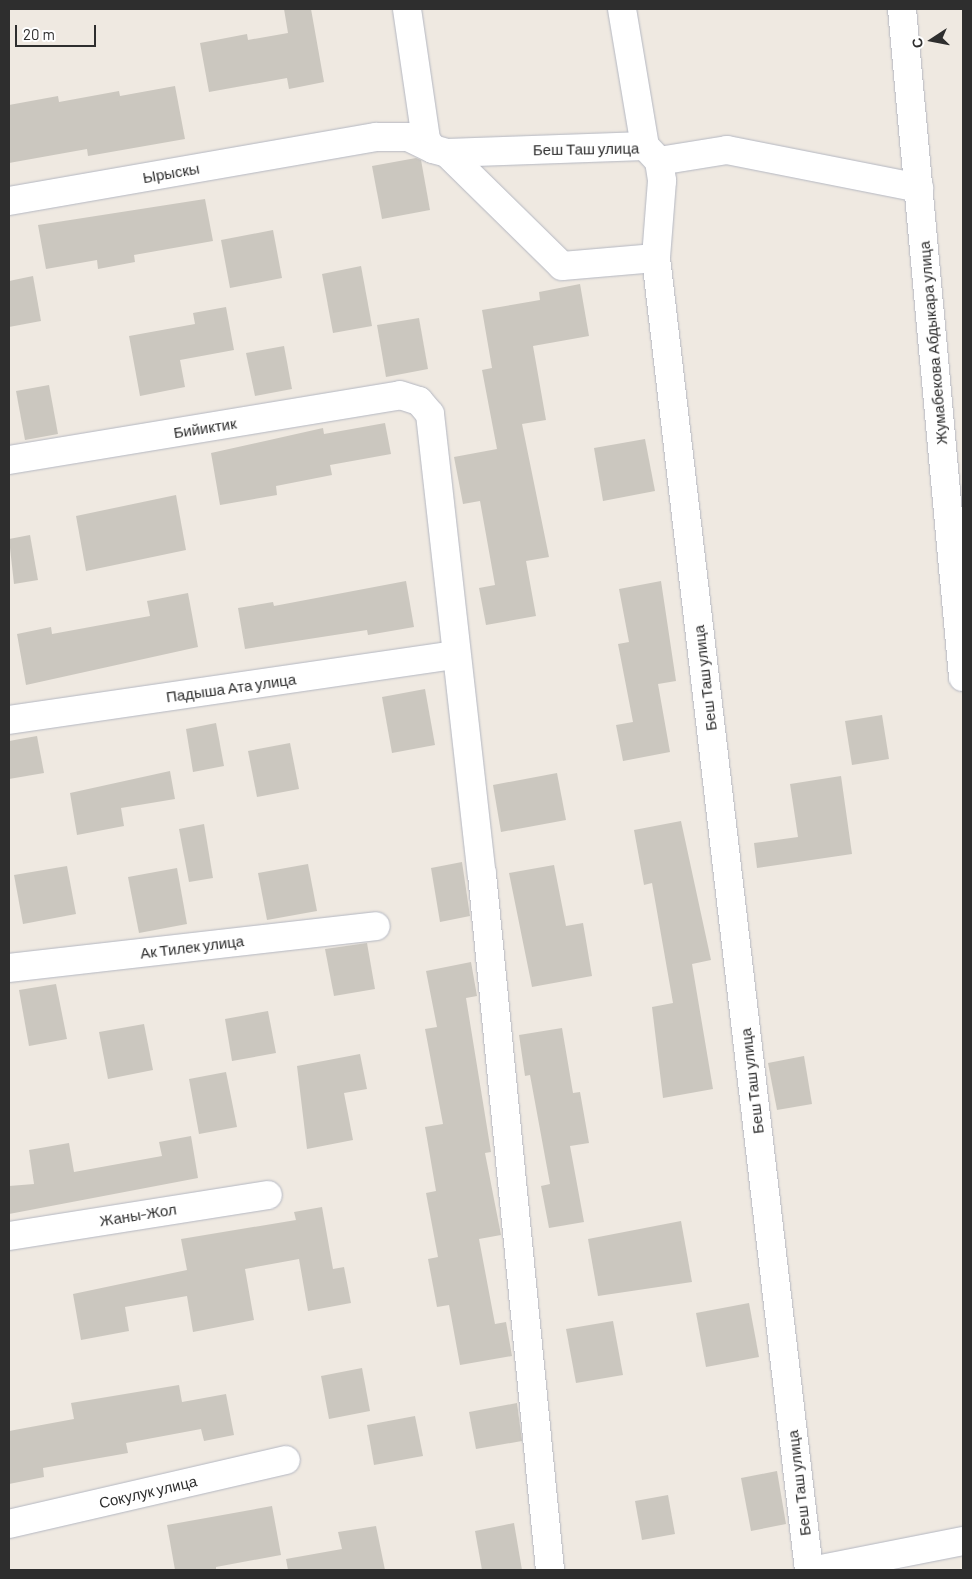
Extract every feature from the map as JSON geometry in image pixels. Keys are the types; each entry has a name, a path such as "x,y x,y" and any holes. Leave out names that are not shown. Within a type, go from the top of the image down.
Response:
{"street":[{"path":"407,9 426,140 562,266 656,258"},
{"path":"622,9 652,153 727,150 919,188"},
{"name":"Жумабекова Абдыкара улица","path":"902,9 963,677"},
{"name":"Ырыскы","path":"9,201 376,137 408,138 440,151"},
{"name":"Беш Таш улица","path":"440,151 652,153 662,181 656,258 809,1570"},
{"name":"Бийиктик","path":"9,460 400,395 419,400 430,414 454,655"},
{"path":"454,655 482,874 550,1570"},
{"name":"Падыша Ата улица","path":"9,720 454,655"},
{"name":"Ак Тилек улица","path":"9,968 376,926"},
{"name":"Жаны-Жол","path":"9,1236 268,1195"},
{"name":"Сокулук улица","path":"9,1524 286,1460"},
{"path":"816,1570 963,1541"}],"building":[{"path":"284,9 311,9 324,82 289,89 287,78 209,92 200,43 247,34 248,40 288,33"},
{"path":"175,86 185,139 88,156 87,149 9,163 9,105 58,96 59,102 119,91 120,96"},
{"path":"416,158 421,160 430,210 382,219 372,166"},
{"path":"205,199 213,241 134,255 135,262 98,269 97,260 46,269 38,225"},
{"path":"273,230 282,278 230,288 221,240"},
{"path":"361,266 372,326 333,333 322,274"},
{"path":"33,276 41,321 9,327 9,281"},
{"path":"580,284 589,336 533,346 546,420 522,424 549,557 526,561 536,616 486,625 479,588 495,585 480,501 463,504 454,457 497,449 482,370 492,368 482,310 540,300 539,292"},
{"path":"226,307 234,350 180,360 185,387 140,396 129,336 195,324 193,313"},
{"path":"419,318 428,369 386,377 377,325"},
{"path":"284,346 292,389 255,396 246,353"},
{"path":"49,385 58,434 25,440 16,391"},
{"path":"385,423 391,454 330,465 332,475 276,486 277,495 220,505 211,453 323,428 324,434"},
{"path":"645,439 655,491 603,501 594,448"},
{"path":"176,495 186,550 86,571 76,516"},
{"path":"30,535 38,580 14,584 9,539"},
{"path":"406,581 414,627 368,635 367,630 245,649 238,608 273,602 274,606"},
{"path":"661,581 676,681 658,684 670,752 623,761 616,725 633,722 618,644 629,642 619,589"},
{"path":"188,593 198,647 26,685 17,634 51,627 52,634 150,616 147,601"},
{"path":"425,689 435,745 392,753 382,697"},
{"path":"882,715 889,759 852,765 845,721"},
{"path":"216,723 224,766 193,772 186,729"},
{"path":"37,736 44,773 9,779 9,741"},
{"path":"290,743 299,789 257,797 248,751"},
{"path":"170,771 175,799 121,808 124,826 77,835 70,793"},
{"path":"557,773 566,820 501,832 493,785"},
{"path":"841,776 852,854 757,868 754,843 798,837 790,784"},
{"path":"681,821 711,960 692,964 713,1089 663,1098 652,1007 673,1003 652,883 644,885 634,830"},
{"path":"204,824 213,878 189,882 179,829"},
{"path":"462,862 470,916 440,922 431,868"},
{"path":"308,864 317,911 267,920 258,873"},
{"path":"554,865 566,926 583,923 592,976 532,987 509,873"},
{"path":"67,866 76,914 23,924 14,875"},
{"path":"177,868 187,924 139,933 128,877"},
{"path":"367,943 375,989 334,996 325,949"},
{"path":"471,962 477,996 466,998 491,1152 485,1153 501,1235 479,1239 495,1324 506,1322 512,1356 460,1365 449,1305 437,1307 428,1259 438,1257 426,1193 436,1191 425,1127 443,1124 425,1029 437,1027 426,971"},
{"path":"56,984 67,1039 29,1046 19,990"},
{"path":"268,1011 276,1053 232,1061 225,1019"},
{"path":"144,1024 153,1070 108,1079 99,1032"},
{"path":"562,1028 573,1093 580,1092 589,1143 570,1146 584,1222 549,1228 541,1186 550,1184 530,1075 525,1076 519,1035"},
{"path":"360,1054 367,1089 344,1093 353,1140 307,1149 297,1066"},
{"path":"804,1056 812,1104 777,1110 768,1063"},
{"path":"226,1072 237,1127 199,1134 189,1079"},
{"path":"191,1136 198,1178 9,1214 9,1186 34,1184 29,1150 69,1143 74,1172 162,1156 159,1142"},
{"path":"322,1207 333,1269 344,1267 351,1303 308,1311 299,1259 245,1269 254,1320 193,1332 187,1296 125,1307 129,1331 81,1340 73,1294 187,1270 181,1239 296,1220 294,1212"},
{"path":"681,1221 692,1282 598,1296 588,1239"},
{"path":"749,1303 759,1357 706,1367 696,1313"},
{"path":"613,1321 623,1375 576,1383 566,1329"},
{"path":"362,1368 370,1411 329,1419 321,1376"},
{"path":"179,1385 182,1402 226,1394 234,1435 204,1441 201,1429 126,1443 128,1453 43,1468 44,1477 9,1484 9,1431 74,1419 71,1403"},
{"path":"517,1403 522,1441 476,1449 469,1412"},
{"path":"415,1416 423,1456 374,1465 367,1425"},
{"path":"777,1471 786,1524 751,1531 741,1478"},
{"path":"668,1495 675,1534 642,1540 635,1501"},
{"path":"272,1506 281,1555 216,1567 216,1570 175,1570 167,1525"},
{"path":"514,1523 522,1570 482,1570 475,1531"},
{"path":"376,1526 385,1570 288,1570 286,1559 342,1549 338,1532"}]}
